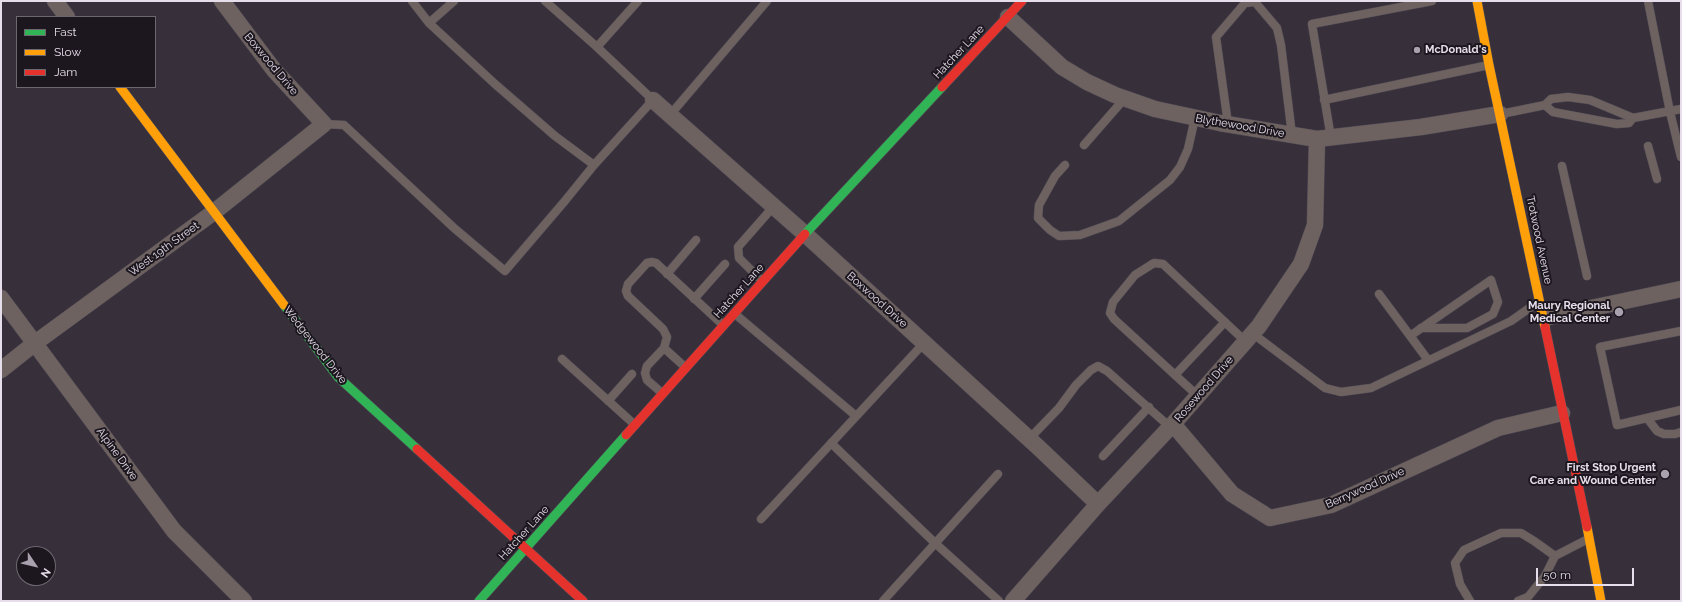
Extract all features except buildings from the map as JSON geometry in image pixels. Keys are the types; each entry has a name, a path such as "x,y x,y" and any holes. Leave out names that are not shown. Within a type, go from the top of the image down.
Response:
{"street":[{"path":"55,1 66,16"},
{"name":"Boxwood Drive","path":"222,1 274,70 324,124"},
{"name":"Hatcher Lane","path":"479,601 805,234 1022,1"},
{"name":"Trotwood Avenue","path":"1477,1 1489,65 1544,318 1562,413 1579,486 1601,601"},
{"name":"Blythewood Drive","path":"1008,17 1062,67 1087,82 1124,98 1155,109 1195,118 1292,135 1324,138 1421,127 1500,114"},
{"name":"Wedgewood Drive","path":"121,88 338,377 525,550 583,601"},
{"name":"Boxwood Drive","path":"653,100 805,234 1098,504"},
{"name":"West 19th Street","path":"1,370 35,343 214,212 324,124"},
{"name":"Rosewood Drive","path":"1013,601 1098,504 1198,396 1249,337 1301,264 1314,225 1324,138"},
{"path":"1544,318 1681,289"},
{"name":"Alpine Drive","path":"1,298 174,531 244,601"},
{"name":"Berrywood Drive","path":"1172,425 1232,494 1270,518 1330,505 1498,428 1562,413"}],"lane":[{"path":"412,1 429,23 495,84 555,136 594,164"},
{"path":"429,23 454,1"},
{"path":"324,124 344,125 454,228 505,271 564,202 594,164 653,100 597,47 545,1"},
{"path":"597,47 638,1"},
{"path":"670,115 767,1"},
{"path":"1324,138 1324,100 1312,24 1432,1"},
{"path":"1648,1 1670,112 1681,157"},
{"path":"1228,124 1216,37 1244,3 1255,2 1277,28 1281,45 1292,135"},
{"path":"1324,100 1489,65"},
{"path":"1500,114 1545,105 1551,99 1568,97 1590,100 1633,118 1681,109"},
{"path":"1084,145 1124,98"},
{"path":"1545,105 1553,112 1617,124 1629,123 1633,118"},
{"path":"1065,165 1055,176 1039,205 1038,218 1050,230 1059,236 1080,235 1119,221 1170,180 1180,167 1188,149 1195,118"},
{"path":"1648,146 1657,179"},
{"path":"1562,166 1588,276"},
{"path":"763,282 739,258 737,252 738,247 774,206"},
{"path":"667,274 696,240"},
{"path":"663,394 647,380 645,373 647,366 664,348 667,337 663,329 628,296 626,291 628,284 647,263 656,263 724,326"},
{"path":"1198,396 1114,319 1110,313 1113,302 1135,275 1154,263 1163,264 1225,322 1325,388 1341,392 1370,388 1511,321 1540,300"},
{"path":"694,298 724,264"},
{"path":"1410,336 1421,328 1478,289 1490,280 1498,302 1493,314 1467,328 1421,328"},
{"path":"1379,294 1428,360"},
{"path":"734,314 856,416"},
{"path":"1175,375 1225,322"},
{"path":"1681,331 1600,347 1617,425 1681,410"},
{"path":"761,519 924,343"},
{"path":"664,348 686,368"},
{"path":"562,359 636,425"},
{"path":"1029,439 1059,408 1076,385 1091,370 1098,366 1107,371 1172,425"},
{"path":"608,401 632,374"},
{"path":"1103,456 1149,407"},
{"path":"1647,418 1656,431 1664,434 1681,432"},
{"path":"832,443 935,543 999,601"},
{"path":"883,601 998,474"},
{"path":"1470,601 1460,584 1455,563 1464,550 1501,533 1521,533 1555,556"},
{"path":"1518,601 1528,596 1545,576 1555,556 1589,538"}],"traffic: fast":[{"path":"805,234 942,87"},
{"path":"284,305 338,377 417,449"},
{"path":"479,601 626,435"}],"traffic: slow":[{"path":"1477,1 1489,65 1545,327"},
{"path":"121,88 284,305"},
{"path":"1587,527 1601,601"}],"traffic: jam":[{"path":"942,87 1022,1"},
{"path":"626,435 805,234"},
{"path":"1545,327 1587,527"},
{"path":"417,449 583,601"}],"place":[{"name":"McDonald's","path":"1417,50"},
{"name":"Maury Regional Medical Center","path":"1619,312"},
{"name":"First Stop Urgent Care and Wound Center","path":"1665,474"}]}
